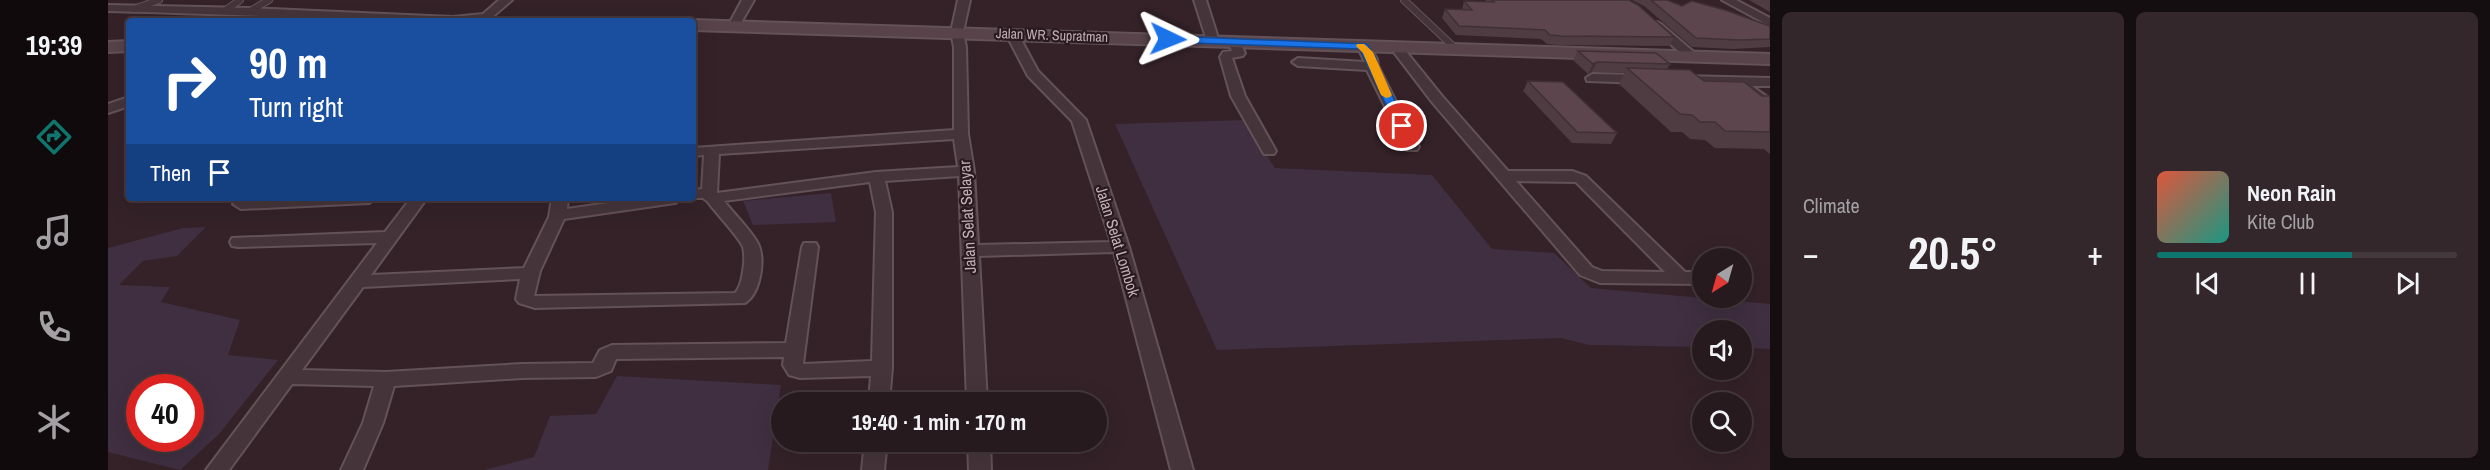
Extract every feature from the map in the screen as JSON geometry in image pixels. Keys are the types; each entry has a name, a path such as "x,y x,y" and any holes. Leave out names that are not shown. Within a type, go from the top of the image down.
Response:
{"street":[{"path":"477,18 486,17 506,0"},
{"path":"734,26 748,0"},
{"name":"Jalan Selat Selayar","path":"964,0 958,38 961,134 966,171 976,392"},
{"path":"1200,0 1213,41"},
{"path":"1728,0 1770,23"},
{"path":"108,8 226,10 413,18"},
{"path":"1648,18 1692,57"},
{"name":"Jalan WR. Supratman","path":"696,25 958,38 1012,34 1213,41 1236,48 1369,56 1457,50 1770,59"},
{"name":"Jalan Selat Lombok","path":"1012,34 1033,73 1079,120 1121,247 1182,470"},
{"path":"108,47 126,46"},
{"path":"1236,48 1226,55 1238,96 1269,150"},
{"path":"1401,53 1588,273 1600,277 1692,277"},
{"path":"1299,62 1369,56 1412,147"},
{"path":"1592,78 1770,82"},
{"path":"1738,82 1770,105"},
{"path":"108,109 126,102"},
{"path":"696,152 961,134"},
{"path":"704,195 712,151"},
{"path":"704,195 876,177 966,171"},
{"path":"1504,176 1572,176 1581,179 1679,276"},
{"path":"876,177 884,212 880,392"},
{"path":"632,201 559,206 524,294 525,299 535,302 740,299 745,297 749,289 751,247 704,195"},
{"path":"241,204 305,201"},
{"path":"217,470 417,201"},
{"path":"238,242 390,237"},
{"path":"810,247 793,365 796,370 800,371 882,368"},
{"path":"969,251 1121,247"},
{"path":"358,281 532,273"},
{"path":"287,377 386,379 522,371 596,370 604,366 607,355 612,352 794,350"},
{"path":"352,470 373,423 386,379"},
{"path":"873,470 875,452"},
{"path":"979,452 980,470"}],"lane":[{"path":"134,9 159,0"},
{"path":"226,10 240,0"},
{"path":"250,11 269,0"},
{"path":"1404,0 1457,50"}],"shaded area":[{"path":"1244,120 1275,168 1432,175 1492,249 1554,253 1591,288 1692,297 1692,308 1752,308 1752,302 1770,304 1770,349 1752,348 1752,320 1692,320 1692,347 1589,345 1561,338 1217,350 1115,124"},
{"path":"831,193 836,222 753,225 743,201"},
{"path":"206,227 177,256 143,261 119,285 170,287 161,302 240,320 228,355 278,360 219,434 204,448 204,374 126,374 126,452 200,452 180,470 108,452 108,248 183,228"},
{"path":"617,376 781,385 780,392 771,392 771,450 768,470 484,470 534,457 550,416 596,414"}],"building":[{"path":"1492,0 1629,0 1638,5 1674,37 1561,36 1550,35 1545,30 1459,26 1445,9 1472,10 1464,1 1494,2"},
{"path":"1651,0 1667,0 1682,6 1692,1 1725,10 1770,26 1770,39 1696,38"},
{"path":"1578,51 1656,53 1670,64 1597,62 1593,64"},
{"path":"1627,68 1690,70 1704,81 1744,82 1762,96 1770,96 1770,132 1725,131 1715,122 1700,122 1692,115 1680,114"},
{"path":"1528,81 1563,82 1617,133 1577,132"}],"slow traffic":[{"path":"1361,46 1368,52 1386,95"}],"route":[{"path":"1168,39 1363,46 1371,58 1372,66 1402,126"}]}
